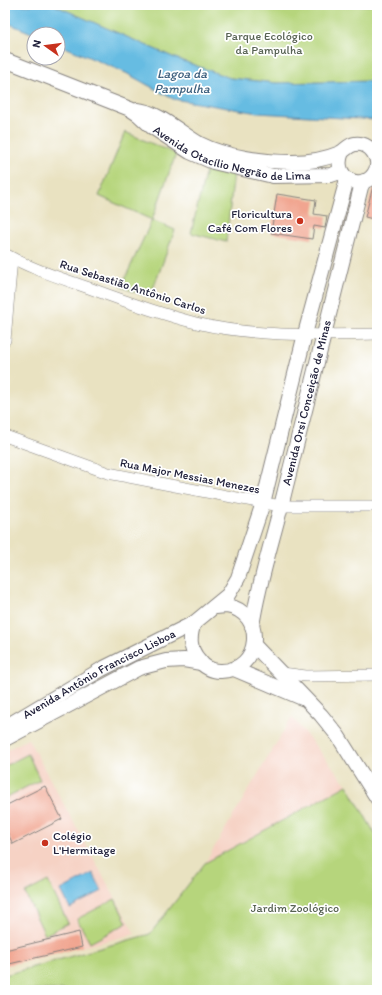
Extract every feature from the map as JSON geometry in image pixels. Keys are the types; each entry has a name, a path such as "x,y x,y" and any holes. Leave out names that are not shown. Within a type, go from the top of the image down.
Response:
{"street":[{"name":"Avenida Otacílio Negrão de Lima","path":"5,60 130,109 190,152 214,162 274,176 344,175"},
{"name":"Avenida Otacílio Negrão de Lima","path":"130,109 142,110 152,114 201,144 225,154 292,162 316,160 342,152"},
{"path":"359,143 368,147 376,154 376,170 364,181 358,182 344,175 339,164 342,152 350,145 359,143"},
{"name":"Avenida Orsi Conceição de Minas","path":"214,607 228,595 238,578 263,503 344,175"},
{"name":"Avenida Orsi Conceição de Minas","path":"252,626 260,583 282,506 323,335 361,186 364,181"},
{"path":"5,340 9,256"},
{"name":"Rua Sebastião Antônio Carlos","path":"9,256 61,278 123,300 196,323 259,332 323,335 377,334"},
{"name":"Rua Major Messias Menezes","path":"5,436 108,473 263,503 282,506 377,506"},
{"path":"226,606 237,609 246,616 252,626 254,645 252,653 247,660 234,669 217,671 209,668 201,663 194,655 190,644 190,634 194,623 214,607 226,606"},
{"name":"Avenida Antônio Francisco Lisboa","path":"5,727 102,669 194,623"},
{"path":"254,645 308,701 338,736 377,798"},
{"name":"Avenida Antônio Francisco Lisboa","path":"5,739 64,713 139,668 166,661 184,660 201,663"},
{"path":"234,669 308,701"},
{"path":"282,673 306,676 377,675"}],"shaded area":[{"path":"292,717 347,785 205,863"},
{"name":"Colégio L'Hermitage","path":"28,739 135,934 5,966 5,751"}],"green space":[{"name":"Parque Ecológico da Pampulha","path":"54,5 377,5 377,81 276,83 230,78 175,58"},
{"path":"125,132 176,154 152,220 99,196"},
{"path":"207,166 234,172 226,242 191,233"},
{"path":"152,220 175,230 150,297 121,287"},
{"path":"28,754 40,780 5,798 5,766"},
{"name":"Jardim Zoológico","path":"347,785 377,837 377,990 5,990 5,975 150,934 205,863"},
{"path":"48,881 68,923 45,935 25,893"},
{"path":"115,899 127,923 90,943 77,919"}],"water":[{"name":"Lagoa da Pampulha","path":"5,5 54,5 175,58 230,78 276,83 377,81 377,120 258,113 173,99 126,73 66,47 66,26 26,26 26,31 5,22"},
{"path":"93,873 102,891 70,908 61,890"}],"building":[{"path":"377,183 377,220 365,217 373,186"},
{"name":"Floricultura Café Com Flores","path":"277,194 316,200 314,214 327,216 325,228 314,226 312,239 271,233"},
{"path":"45,786 62,819 13,844 5,828 5,806"},
{"path":"79,932 82,947 5,965 5,950"}],"place":[{"name":"Floricultura Café Com Flores","path":"300,221"},
{"name":"Colégio L'Hermitage","path":"45,843"}]}
